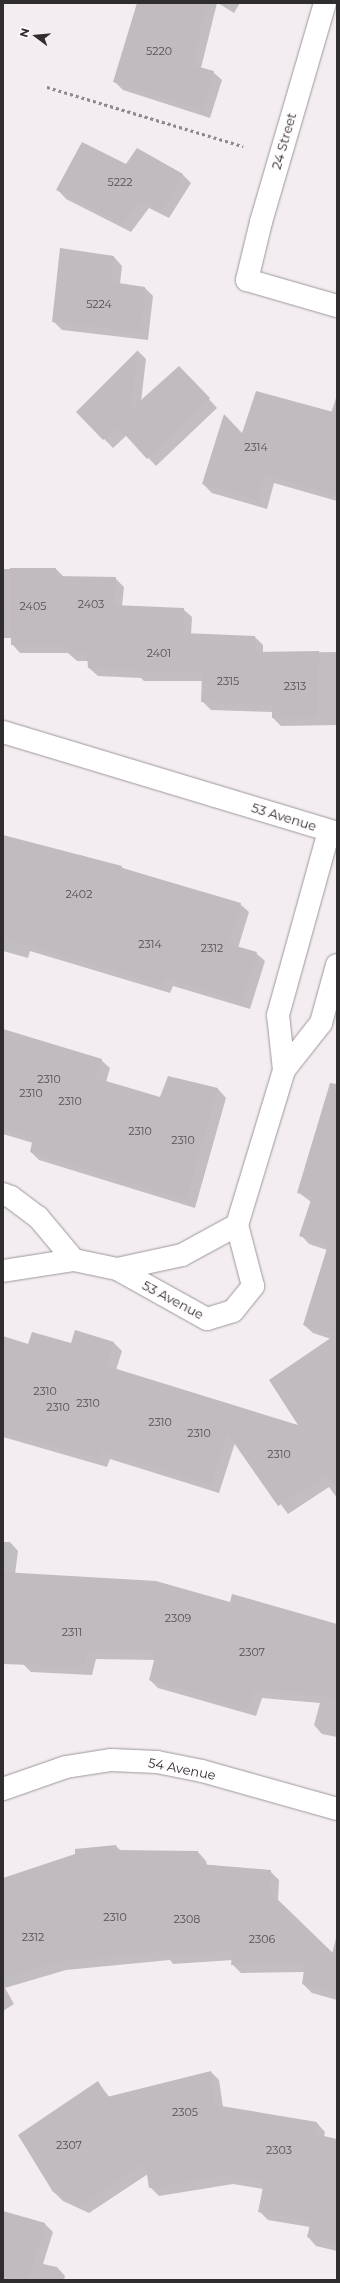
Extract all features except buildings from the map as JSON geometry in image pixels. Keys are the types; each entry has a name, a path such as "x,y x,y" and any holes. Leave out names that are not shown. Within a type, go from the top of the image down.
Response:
{"street":[{"name":"24 Street","path":"325,3 261,222 247,280 337,306"},
{"name":"53 Avenue","path":"3,732 333,832 278,1015 284,1070"},
{"name":"53 Avenue","path":"3,1271 74,1260 117,1269 207,1319 233,1311 253,1286 237,1225 284,1070 321,1023 337,965"},
{"path":"3,1194 38,1217 74,1260"},
{"name":"53 Avenue","path":"117,1269 182,1255 237,1225"},
{"name":"54 Avenue","path":"3,1789 66,1767 111,1760 157,1762 202,1771 337,1809"}],"path":[{"path":"47,87 243,146"}]}
